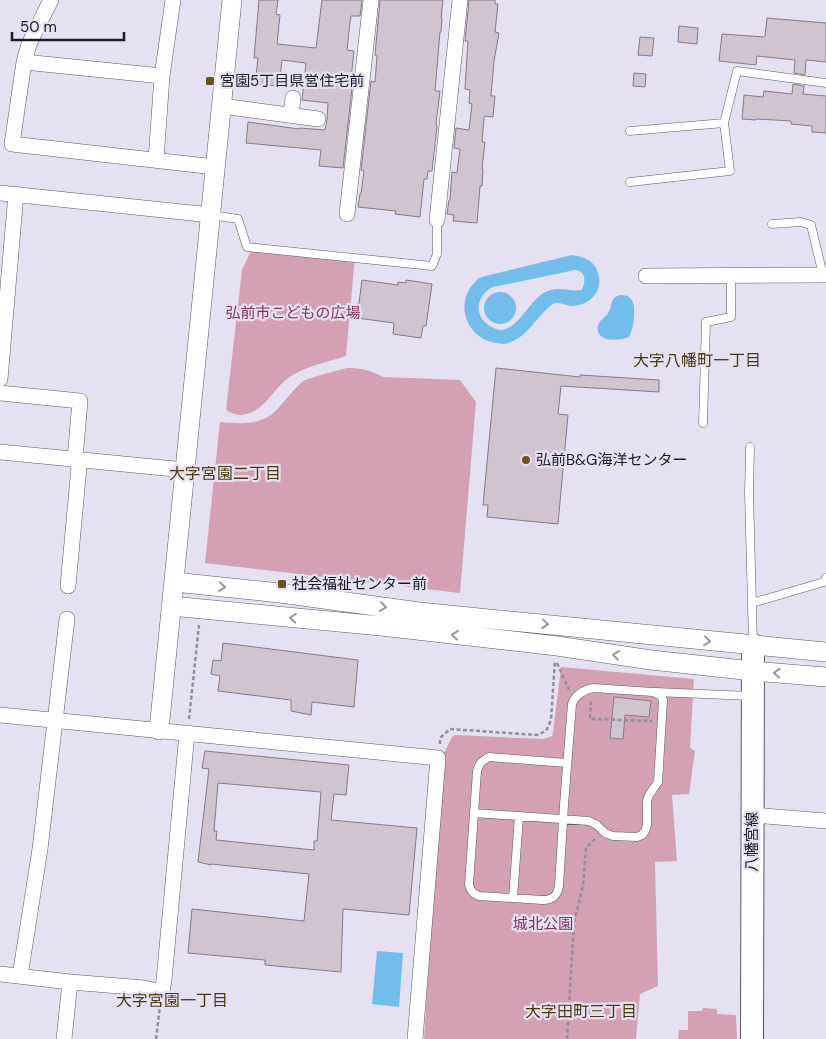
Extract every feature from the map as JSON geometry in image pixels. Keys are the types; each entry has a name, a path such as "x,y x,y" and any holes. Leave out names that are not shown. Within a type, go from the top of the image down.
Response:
{"main road":[{"name":"八幡宮線","path":"753,645 752,815 756,1039"}],"street":[{"path":"51,0 29,44 24,62 12,144 215,167"},
{"path":"156,160 162,76 173,0"},
{"path":"159,730 232,0"},
{"path":"347,214 371,0"},
{"path":"437,220 460,0"},
{"path":"24,62 162,76"},
{"path":"291,115 293,98"},
{"path":"222,106 318,119"},
{"path":"0,193 211,214"},
{"path":"0,378 16,194"},
{"path":"646,276 824,275"},
{"path":"0,393 80,401 75,459 79,468 68,586"},
{"path":"0,452 185,470"},
{"path":"174,582 280,593 419,612 826,652"},
{"path":"171,606 557,646 650,660 826,677"},
{"path":"20,976 40,849 67,619"},
{"path":"0,715 438,758 416,1039"},
{"path":"0,974 144,988 162,992 188,733"},
{"path":"752,815 826,821"},
{"path":"64,1039 70,982"}],"lane":[{"path":"630,182 730,171 724,123 737,71 826,83"},
{"path":"630,130 724,123"},
{"path":"211,214 238,219 247,247 432,266 437,254 437,220"},
{"path":"772,224 801,222 811,225 824,275"},
{"path":"702,423 706,322 731,317 731,276"},
{"path":"750,447 749,493 753,645"},
{"path":"752,603 824,582 826,578"},
{"path":"567,763 489,758 482,760 478,765 469,884 474,894 479,896 549,900 558,892 572,704 573,700 584,691 593,688 753,696"},
{"path":"474,813 589,821 597,825 605,833 613,836 637,837 642,835 647,825 646,801 658,782 663,700 661,696 653,692"},
{"path":"513,898 519,816"}],"path":[{"path":"188,733 199,622"},
{"path":"438,758 440,738 450,729 537,735 546,731 551,720 556,660 570,692"},
{"path":"590,696 590,719 656,721"},
{"path":"567,1039 574,922 583,886 586,848 597,837"},
{"path":"156,1039 162,992"}],"green space":[{"name":"弘前市こどもの広場","path":"254,244 355,256 346,356 311,367 291,376 256,410 238,415 226,410 242,270"},
{"path":"347,368 366,370 383,377 460,380 476,402 460,593 205,563 220,422 246,423 261,420 275,412 302,382"},
{"name":"城北公園","path":"561,667 694,679 690,748 695,751 689,794 672,795 677,861 655,862 658,986 640,994 636,1039 424,1039 441,764 444,753 452,737 455,735 543,739 552,736"},
{"path":"703,1008 717,1009 717,1014 736,1015 737,1039 678,1039 679,1030 688,1030 688,1011 702,1011"}],"water":[{"path":"572,255 582,257 593,264 598,272 599,283 593,298 583,304 572,306 558,303 553,304 520,337 509,343 502,344 486,340 477,334 466,318 465,300 469,290 477,280 485,276","holes":["575,270 579,271 584,277 582,290 556,289 542,294 508,328 495,329 481,317 479,311 480,300 493,287"]},
{"path":"500,292 511,297 516,308 511,319 500,324 489,319 484,308 489,297"},
{"path":"621,295 628,296 632,300 634,307 634,321 629,337 614,340 604,338 598,332 598,326 610,310 614,298"},
{"path":"377,951 403,953 399,1007 372,1004"}],"building":[{"path":"259,0 278,0 276,14 280,15 277,44 316,48 322,0 362,0 360,16 351,16 350,22 347,50 354,51 351,79 353,79 343,168 319,166 321,150 246,143 248,122 299,129 325,130 327,120 328,103 302,100 306,63 282,60 279,86 255,84 258,58 254,58"},
{"path":"380,0 443,0 435,91 440,91 437,126 432,171 428,171 427,179 424,179 420,217 395,214 396,211 358,207 364,171 361,170 371,81 375,82 377,56 375,55"},
{"path":"469,0 495,0 495,4 498,4 495,32 499,33 491,96 495,96 493,117 485,116 484,118 482,142 485,142 477,223 453,221 454,215 447,214 452,172 457,173 460,149 454,148 456,128 469,130 472,104 469,103 470,90 465,89 468,41 465,41"},
{"path":"767,18 826,23 826,62 806,60 805,75 794,73 795,60 757,56 756,65 719,61 722,34 764,37"},
{"path":"679,26 698,28 697,44 678,42"},
{"path":"640,37 654,38 652,56 638,55"},
{"path":"634,73 646,74 645,87 633,86"},
{"path":"793,84 804,86 803,94 826,96 826,133 812,132 812,126 791,124 791,121 742,119 744,95 763,97 764,91 792,94"},
{"path":"362,280 398,285 398,282 406,283 406,280 432,284 426,326 423,326 421,338 393,334 394,323 357,318"},
{"name":"弘前B&G海洋センター","path":"496,368 580,377 580,375 659,380 659,392 561,386 558,414 568,415 558,524 487,517 488,505 483,505"},
{"path":"223,643 358,660 354,707 312,702 311,715 291,711 291,700 218,691 220,676 211,674 213,660 221,661"},
{"path":"614,697 651,701 649,717 625,715 623,739 610,738"},
{"path":"205,751 349,765 346,795 334,794 331,820 417,828 409,915 343,909 341,972 265,965 265,960 188,953 192,909 304,921 309,874 211,865 198,862 209,769 202,768","holes":["218,783 321,792 317,841 314,841 314,850 216,840 217,831 214,831"]}],"place":[{"name":"宮園5丁目県営住宅前","path":"210,81"},
{"name":"弘前B&G海洋センター","path":"526,460"},
{"name":"社会福祉センター前","path":"282,584"}],"district":[{"name":"大字八幡町一丁目","path":"697,360"},
{"name":"大字宮園二丁目","path":"225,473"},
{"name":"大字宮園一丁目","path":"172,1000"},
{"name":"大字田町三丁目","path":"581,1011"}]}
